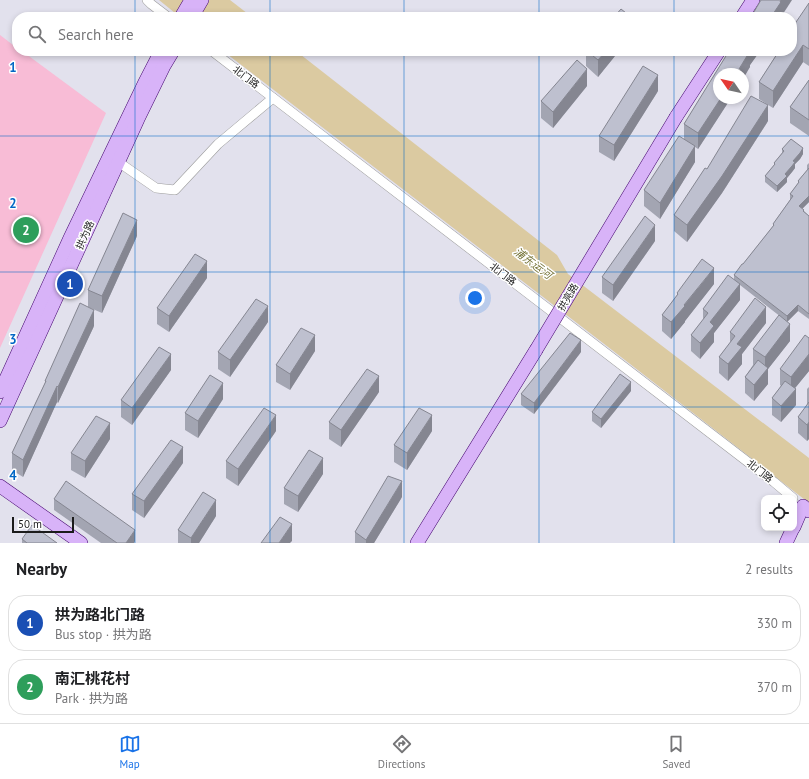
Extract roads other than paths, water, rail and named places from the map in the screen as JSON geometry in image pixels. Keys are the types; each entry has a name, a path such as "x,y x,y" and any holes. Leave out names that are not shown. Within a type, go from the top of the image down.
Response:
{"main road":[{"path":"184,12 190,0"},
{"path":"195,12 202,0"},
{"path":"745,12 753,0"},
{"name":"拱为路","path":"0,420 114,159 148,87 159,56"},
{"name":"拱为路","path":"148,87 170,56"},
{"name":"拱亮路","path":"417,543 536,350 676,117 716,56"},
{"name":"拱为路","path":"0,392 70,238 114,159"},
{"path":"0,486 81,543"},
{"name":"北门路","path":"797,515 800,503"},
{"name":"北门路","path":"786,543 792,531"}],"street":[{"path":"149,2 162,12"},
{"name":"北门路","path":"218,56 750,463 800,503"},
{"path":"114,159 156,188 175,190 218,144 273,98"}],"water":[{"path":"159,0 230,0 246,12 174,12"},
{"name":"浦东运河","path":"230,56 302,56 557,255 568,274 809,458 809,503"}],"place":[{"name":"南汇桃花村","path":"26,230"},
{"name":"拱为路北门路","path":"70,284"}]}
